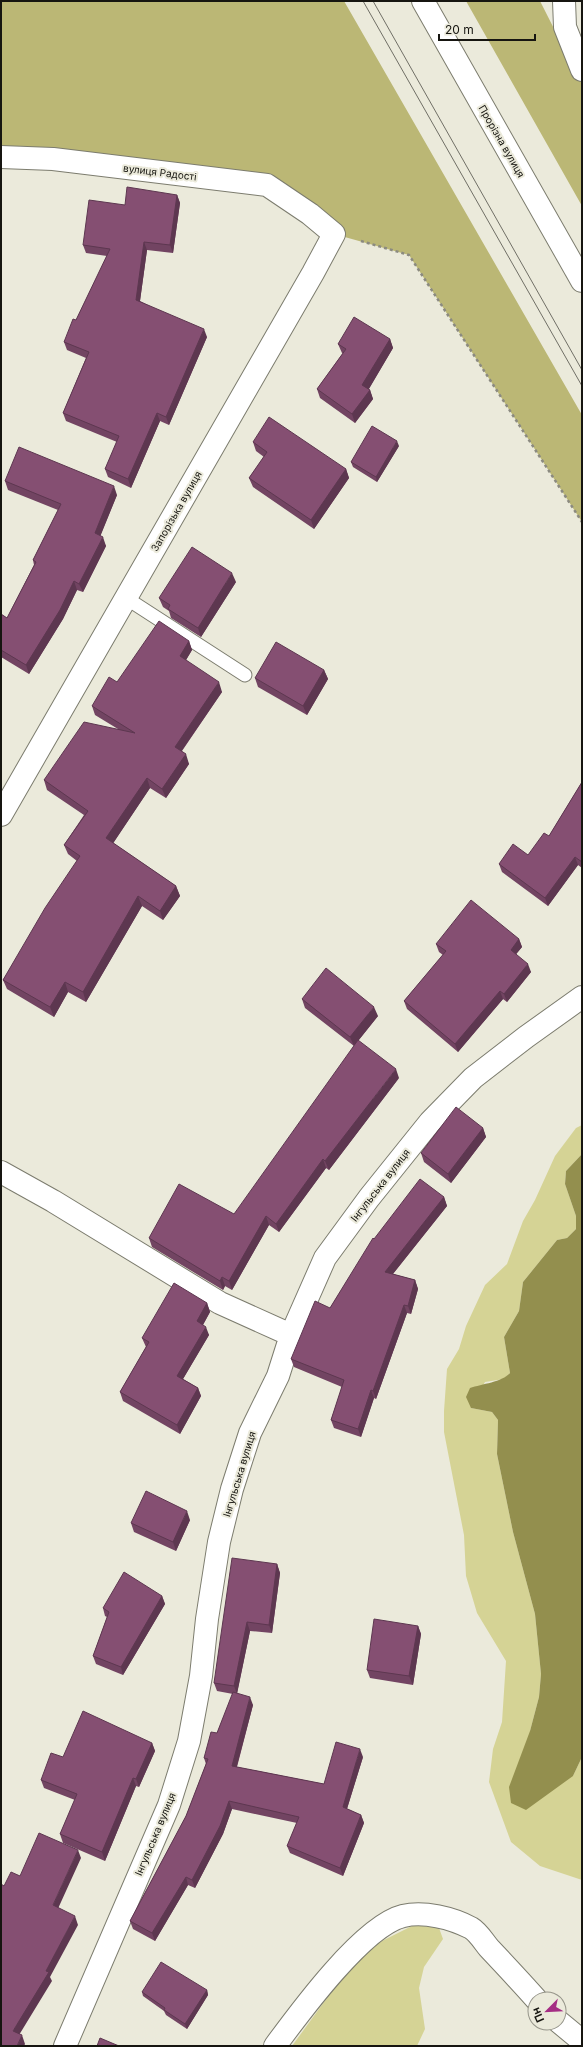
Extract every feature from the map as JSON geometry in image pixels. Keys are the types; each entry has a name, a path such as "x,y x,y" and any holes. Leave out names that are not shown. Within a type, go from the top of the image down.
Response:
{"street":[{"name":"Прорізна вулиця","path":"423,1 582,281"},
{"path":"564,1 565,27 582,70"},
{"name":"вулиця Радості","path":"1,157 53,159 267,185 310,214 334,234"},
{"name":"Запорізька вулиця","path":"1,815 334,234"},
{"name":"Інгульська вулиця","path":"65,2046 172,1798 189,1741 201,1676 207,1619 218,1550 232,1489 250,1433 278,1376 291,1335 325,1258 369,1198 430,1122 473,1078 526,1037 582,997"},
{"path":"1,1172 53,1201 220,1303 291,1335"},
{"path":"274,2046 308,2001 362,1942 391,1920 404,1916 420,1914 446,1918 472,1928 529,1991"},
{"path":"567,2029 582,2041"}],"lane":[{"path":"126,598 245,675"}],"path":[{"path":"334,234 409,255 582,522"}],"shaded area":[{"path":"1,1 344,1 582,415 582,522 409,255 334,234 267,185 1,157"},
{"path":"466,1 540,1 582,84 582,206"},
{"path":"582,1125 582,1154 566,1171 565,1184 576,1216 576,1229 567,1238 557,1240 523,1282 519,1311 504,1337 510,1373 504,1379 485,1382 471,1408 492,1412 498,1420 497,1454 513,1532 535,1614 541,1674 539,1697 530,1731 573,1776 582,1757 582,1880 540,1866 511,1842 489,1782 493,1749 502,1722 506,1661 477,1613 466,1576 464,1535 444,1432 444,1411 447,1369 459,1349 466,1326 485,1285 507,1264 523,1221 535,1200 555,1156 576,1128"},
{"path":"582,1154 582,1757 573,1776 526,1810 511,1803 509,1787 530,1731 539,1697 541,1674 535,1614 513,1532 497,1454 498,1420 492,1412 471,1408 466,1397 470,1388 497,1381 510,1373 504,1337 519,1311 523,1282 557,1240 567,1238 576,1229 576,1216 565,1184 566,1171"},
{"path":"414,1925 439,1928 443,1939 424,1967 419,1988 425,2029 417,2046 292,2046 354,1961 382,1941"}],"building":[{"path":"127,187 177,195 170,245 144,242 136,300 204,329 166,417 157,413 128,479 105,469 119,436 63,413 89,352 64,342 73,319 76,320 110,249 83,245 89,200 125,205"},
{"path":"354,317 390,339 362,385 370,390 352,414 317,389 346,349 338,344"},
{"path":"269,417 346,469 311,520 249,478 267,452 253,442"},
{"path":"372,426 397,441 376,477 351,462"},
{"path":"19,447 114,486 95,533 103,537 79,584 74,581 60,610 26,665 1,650 1,614 7,618 36,562 33,560 61,504 5,481"},
{"path":"192,547 232,573 198,628 168,609 170,605 159,598"},
{"path":"159,621 189,641 180,656 219,682 175,747 186,754 162,789 147,778 106,838 176,886 160,911 138,896 83,992 65,982 50,1007 3,980 45,908 80,856 64,845 88,811 44,780 84,722 135,733 92,706 109,677 117,682"},
{"path":"276,642 324,670 303,706 255,678"},
{"path":"582,782 582,862 575,857 545,898 499,864 513,844 528,855 544,833 549,836"},
{"path":"471,900 519,939 511,950 528,964 504,994 500,991 455,1044 404,1001 446,951 436,944"},
{"path":"326,968 374,1007 350,1037 302,999"},
{"path":"358,1040 396,1069 325,1161 323,1159 276,1224 266,1216 229,1281 222,1277 220,1281 149,1238 179,1184 234,1214"},
{"path":"456,1107 483,1128 448,1174 421,1153"},
{"path":"420,1179 444,1197 385,1272 415,1280 408,1306 404,1305 373,1391 371,1390 358,1429 331,1420 344,1380 291,1359 315,1301 330,1308 373,1238 374,1239"},
{"path":"174,1283 207,1303 197,1321 206,1327 177,1376 198,1388 177,1425 120,1392 149,1342 142,1338"},
{"path":"146,1491 187,1511 173,1542 131,1523"},
{"path":"232,1558 277,1564 269,1625 247,1622 234,1686 214,1683"},
{"path":"124,1572 162,1596 121,1667 93,1656 109,1612 103,1608"},
{"path":"374,1619 418,1626 409,1676 367,1670"},
{"path":"233,1692 250,1697 232,1766 324,1784 336,1742 360,1749 343,1807 361,1815 340,1868 287,1846 299,1817 229,1801 220,1826 192,1880 186,1877 152,1933 130,1921 186,1816 208,1759 204,1758 211,1732 217,1733"},
{"path":"83,1711 152,1743 136,1779 133,1778 102,1852 60,1834 77,1794 41,1780 51,1753 63,1757"},
{"path":"39,1833 78,1850 53,1905 75,1916 46,1971 49,1972 13,2031 22,2035 17,2046 1,2046 1,1884 4,1886 11,1872 20,1876"},
{"path":"161,1962 207,1990 185,2024 164,2010 165,2008 142,1992"},
{"path":"100,2038 119,2046 97,2046"}],"tram line":[{"path":"363,1 582,386"},
{"path":"373,1 582,370"}]}
